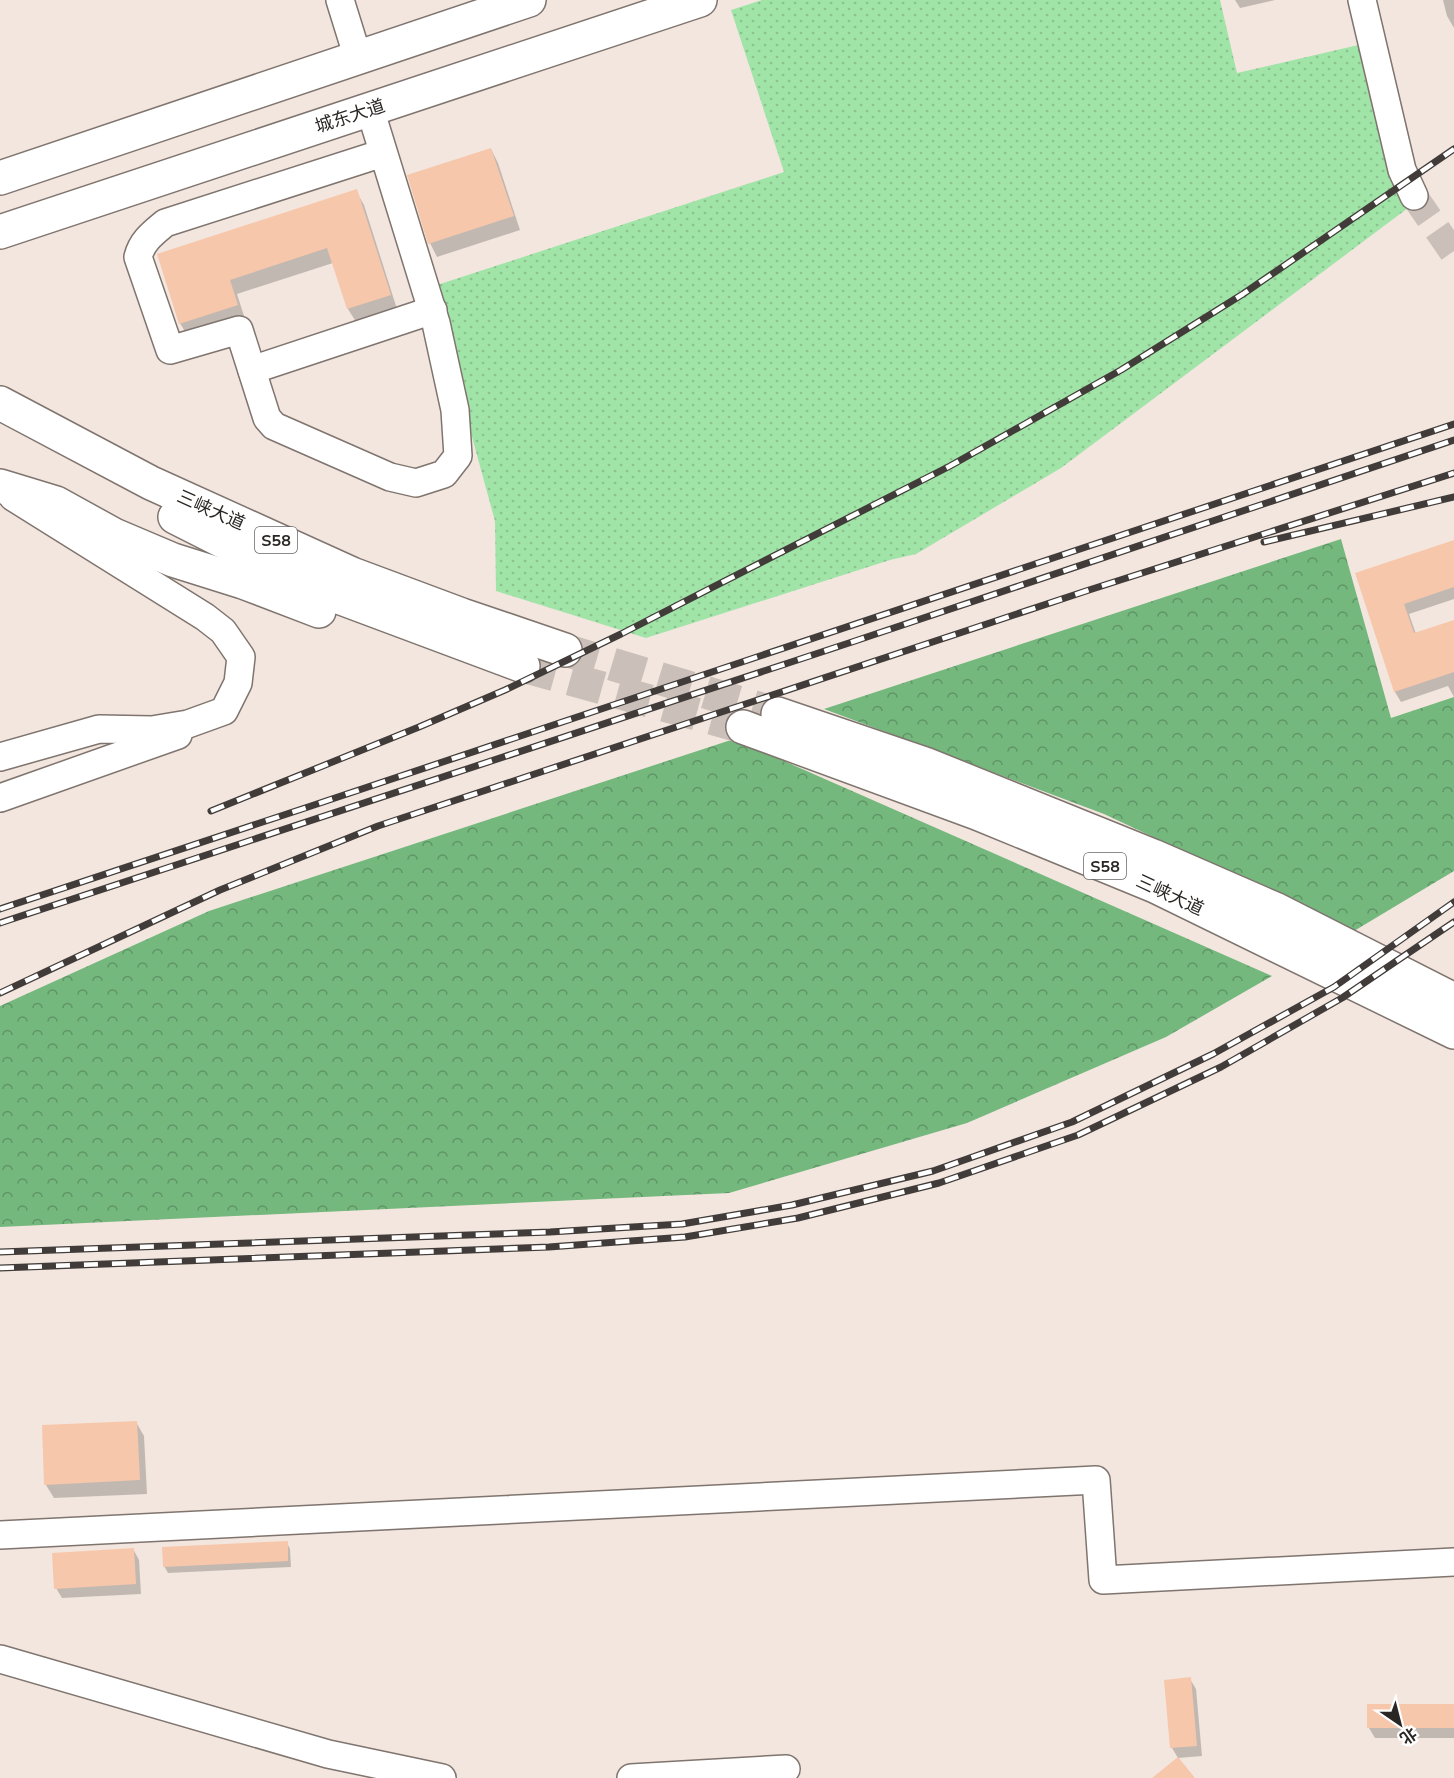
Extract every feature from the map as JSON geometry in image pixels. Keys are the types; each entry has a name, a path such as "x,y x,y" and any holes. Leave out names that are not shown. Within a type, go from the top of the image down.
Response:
{"main road":[{"path":"0,178 529,0"},
{"name":"城东大道","path":"0,232 700,0"},
{"name":"三峡大道","path":"0,403 151,483 352,574 565,650"},
{"name":"三峡大道","path":"0,428 317,590 523,666 426,649 370,630 243,582 173,560 114,535 56,503 0,488"},
{"name":"三峡大道","path":"778,714 925,764 1153,856 1277,910 1454,1000"},
{"name":"三峡大道","path":"743,728 977,813 1155,886 1454,1032"}],"street":[{"path":"340,0 358,58"},
{"path":"1362,0 1402,170 1414,196"},
{"path":"370,109 433,310 455,410 458,456 444,474 416,483 390,477 274,426 267,418 239,330 170,350 138,257 148,237 165,223 383,153"},
{"path":"252,370 433,310"},
{"path":"0,488 206,617 223,631 241,657 238,683 224,711 191,730 0,798"},
{"path":"0,757 99,729 152,730 188,724 224,711"},
{"path":"0,1535 1096,1480 1103,1580 1454,1562"},
{"path":"0,1659 328,1754 442,1778"},
{"path":"631,1778 786,1769"}],"green space":[{"path":"762,0 1220,0 1237,73 1367,43 1412,205 1061,468 916,554 890,560 646,638 496,591 495,521 431,287 784,172 731,10"},
{"path":"1341,539 1391,718 1454,697 1454,871 1354,931 1104,814 824,709"},
{"path":"734,739 1272,976 1166,1037 967,1123 729,1193 0,1227 0,1006 209,911"}],"building":[{"path":"491,148 514,216 428,244 407,175"},
{"path":"357,189 391,295 347,309 327,248 230,280 238,305 179,324 157,254"},
{"path":"1454,540 1454,587 1404,604 1414,633 1454,620 1454,672 1394,692 1355,573"},
{"path":"137,1421 140,1480 44,1485 42,1425"},
{"path":"288,1541 288,1561 163,1567 162,1547"},
{"path":"134,1548 136,1584 54,1589 52,1553"},
{"path":"1191,1677 1197,1746 1170,1748 1164,1680"},
{"path":"1367,1704 1454,1704 1454,1728 1367,1728"},
{"path":"1178,1757 1195,1778 1152,1778"}],"tunnel":[{"path":"1414,196 1454,254"},
{"path":"565,650 778,714"},
{"path":"523,666 743,727"}],"railway":[{"path":"211,811 505,690 621,634 950,466 1121,370 1243,294 1454,149"},
{"path":"0,909 1454,424"},
{"path":"0,923 855,641 1454,440"},
{"path":"0,993 220,890 378,826 1086,591 1454,473"},
{"path":"1264,542 1454,497"},
{"path":"0,1252 550,1232 682,1224 792,1205 933,1171 1072,1122 1213,1054 1334,987 1454,902"},
{"path":"0,1268 549,1247 685,1237 798,1218 939,1183 1078,1135 1221,1067 1342,998 1454,922"}]}
